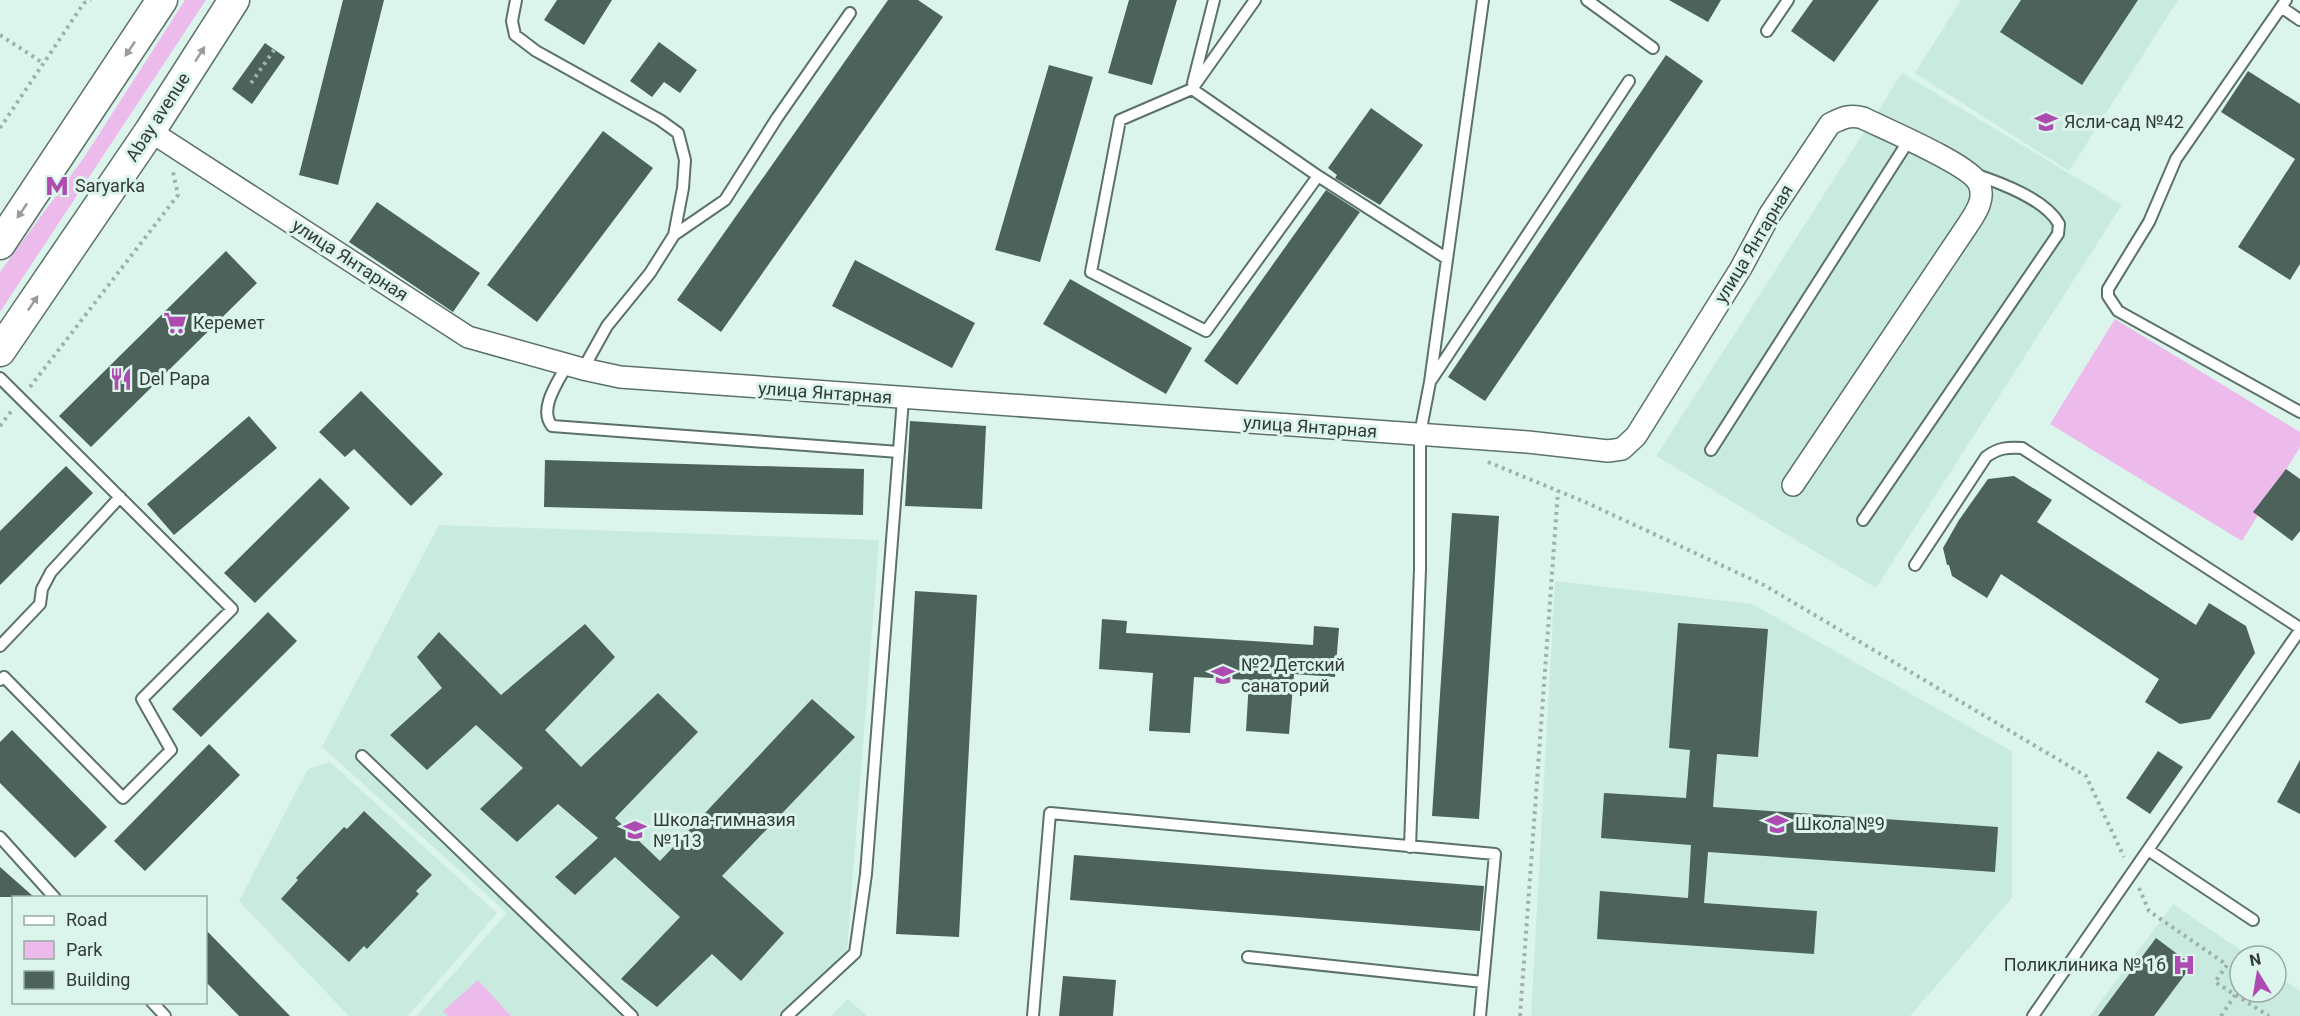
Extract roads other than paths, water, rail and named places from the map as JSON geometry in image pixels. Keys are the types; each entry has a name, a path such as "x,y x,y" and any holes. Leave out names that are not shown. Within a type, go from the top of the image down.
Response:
{"main road":[{"path":"0,244 162,0"},
{"name":"Abay avenue","path":"0,351 159,137 234,0"}],"street":[{"name":"улица Янтарная","path":"159,137 468,337 620,377 903,399 1420,434 1608,450 1622,449 1636,436 1741,268 1770,214 1830,124 1854,115 1971,173"},
{"path":"1793,485 1978,208 1982,195 1979,184 1971,173"}],"lane":[{"path":"516,0 512,21 515,34 536,51 660,120 678,133 685,160 683,188 674,235 650,273 546,407 547,420 552,426 899,452"},
{"path":"1192,89 1214,0"},
{"path":"1255,0 1192,89 1120,120 1092,272 1206,331 1318,176"},
{"path":"1410,847 1420,569 1420,434 1430,382 1483,0"},
{"path":"1587,0 1653,48"},
{"path":"1767,31 1788,0"},
{"path":"2300,20 2283,4 2176,159 2149,222 2108,289 2108,296 2118,311 2300,412"},
{"path":"674,235 725,200 777,118 850,13"},
{"path":"1430,382 1629,81"},
{"path":"1192,89 1318,176 1446,258"},
{"path":"1711,450 1908,140"},
{"path":"1863,520 2058,234 2059,224 2045,207 1997,182 1971,173"},
{"path":"0,378 232,609 142,699 171,750 123,798 4,677 0,680"},
{"path":"787,1016 855,952 866,874 903,399"},
{"path":"1915,565 1986,457 1996,449 2022,448 2300,629 2033,1016"},
{"path":"0,646 40,604 42,589 51,572 120,497"},
{"path":"362,756 632,1016"},
{"path":"1033,1016 1050,813 1495,854 1480,1016"},
{"path":"0,837 55,896"},
{"path":"2148,850 2253,920"},
{"path":"1248,957 1483,982"},
{"path":"154,1004 165,1016"}],"place":[{"name":"Ясли-сад №42","path":"2046,122"},
{"name":"Saryarka","path":"57,186"},
{"name":"Керемет","path":"175,323"},
{"name":"Del Papa","path":"121,379"},
{"name":"№2 Детский санаторий","path":"1223,675"},
{"name":"Школа №9","path":"1777,824"},
{"name":"Школа-гимназия №113","path":"635,830"},
{"name":"Поликлиника № 16","path":"2184,965"}]}
